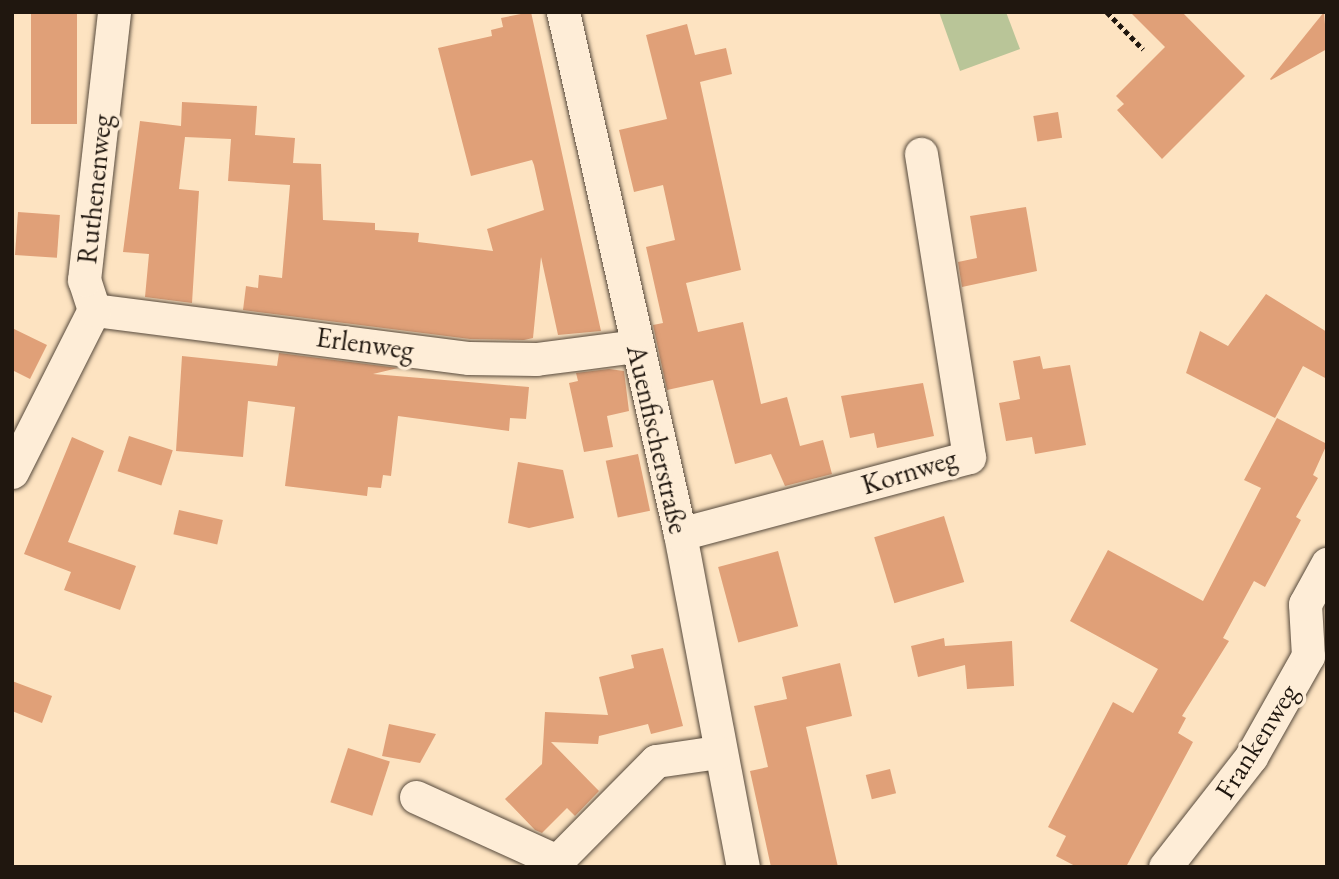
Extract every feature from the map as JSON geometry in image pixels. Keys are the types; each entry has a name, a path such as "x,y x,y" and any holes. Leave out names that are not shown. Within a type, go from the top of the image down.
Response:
{"street":[{"name":"Ruthenenweg","path":"94,310 84,280 114,12"},
{"name":"Auenfischerstraße","path":"563,12 680,534 718,752 743,867"},
{"name":"Kornweg","path":"680,534 968,457 921,154"},
{"name":"Erlenweg","path":"94,310 469,358 536,359 636,346"},
{"path":"12,472 94,310"},
{"name":"Frankenweg","path":"1165,867 1251,757 1308,656 1305,604 1327,565"},
{"path":"416,797 553,864 656,761 718,752"}],"path":[{"path":"1107,12 1143,49"}],"green space":[{"path":"939,12 1006,12 1020,49 960,71"}],"building":[{"path":"31,12 77,12 77,124 31,124"},
{"path":"531,12 601,331 558,335 541,257 533,338 524,340 470,339 243,310 246,286 258,288 259,275 282,278 290,185 228,181 231,139 185,137 179,189 199,191 192,303 145,297 149,254 123,252 140,121 181,126 182,102 257,106 255,135 295,138 293,163 321,164 323,220 375,223 375,230 419,233 418,242 493,251 487,229 544,210 534,165 532,160 471,176 438,48 492,36 491,30 503,27 501,18"},
{"path":"1130,12 1182,12 1245,76 1162,159 1117,110 1124,104 1116,96 1165,47"},
{"path":"1324,12 1327,49 1271,80 1270,79"},
{"path":"687,24 695,55 726,48 732,74 700,82 741,270 686,283 698,332 743,322 761,404 787,397 800,446 823,440 832,474 785,486 771,454 735,464 713,380 667,390 653,325 663,323 646,247 675,240 663,185 634,192 619,130 667,119 646,35"},
{"path":"1058,112 1062,138 1037,142 1033,116"},
{"path":"1026,207 1037,271 962,287 958,262 977,258 970,216"},
{"path":"18,212 60,215 57,258 15,255"},
{"path":"1266,294 1327,332 1327,379 1303,366 1275,418 1186,373 1200,331 1228,346"},
{"path":"12,328 47,345 30,379 12,370"},
{"path":"279,353 398,368 373,374 529,387 526,419 510,418 509,431 398,416 391,476 383,475 381,488 368,487 367,496 285,486 295,407 248,401 243,457 176,451 182,356 277,366"},
{"path":"1040,356 1043,369 1070,365 1086,445 1035,454 1032,437 1006,441 999,403 1020,399 1013,361"},
{"path":"609,369 624,371 629,411 607,416 613,447 584,452 569,383 578,381 576,373"},
{"path":"923,383 934,436 877,448 874,433 850,438 841,396"},
{"path":"1277,418 1327,444 1313,475 1318,478 1296,517 1301,520 1265,587 1254,581 1223,638 1229,641 1182,716 1186,718 1178,733 1193,742 1126,867 1077,867 1056,856 1066,836 1048,827 1113,702 1133,713 1158,669 1070,621 1108,550 1203,601 1261,488 1244,480"},
{"path":"129,436 173,450 161,485 118,471"},
{"path":"72,437 104,451 68,542 136,566 120,610 64,590 71,572 24,554"},
{"path":"638,454 650,511 618,518 606,461"},
{"path":"518,462 563,470 574,518 529,528 508,523"},
{"path":"179,510 223,520 217,544 173,534"},
{"path":"944,516 964,582 894,603 874,537"},
{"path":"778,551 798,626 738,642 718,567"},
{"path":"944,638 945,646 1012,641 1014,686 967,689 965,665 918,677 911,646"},
{"path":"663,648 683,726 651,734 648,724 599,736 598,744 551,742 599,791 575,816 567,808 542,833 535,830 505,799 542,764 545,712 608,715 599,677 634,668 631,655"},
{"path":"840,663 852,716 806,727 838,867 771,867 750,771 768,767 754,706 787,699 782,677"},
{"path":"12,681 52,696 42,723 12,711"},
{"path":"389,724 436,734 420,763 382,756"},
{"path":"348,748 390,762 372,816 330,802"},
{"path":"890,769 896,793 872,799 866,775"}]}
